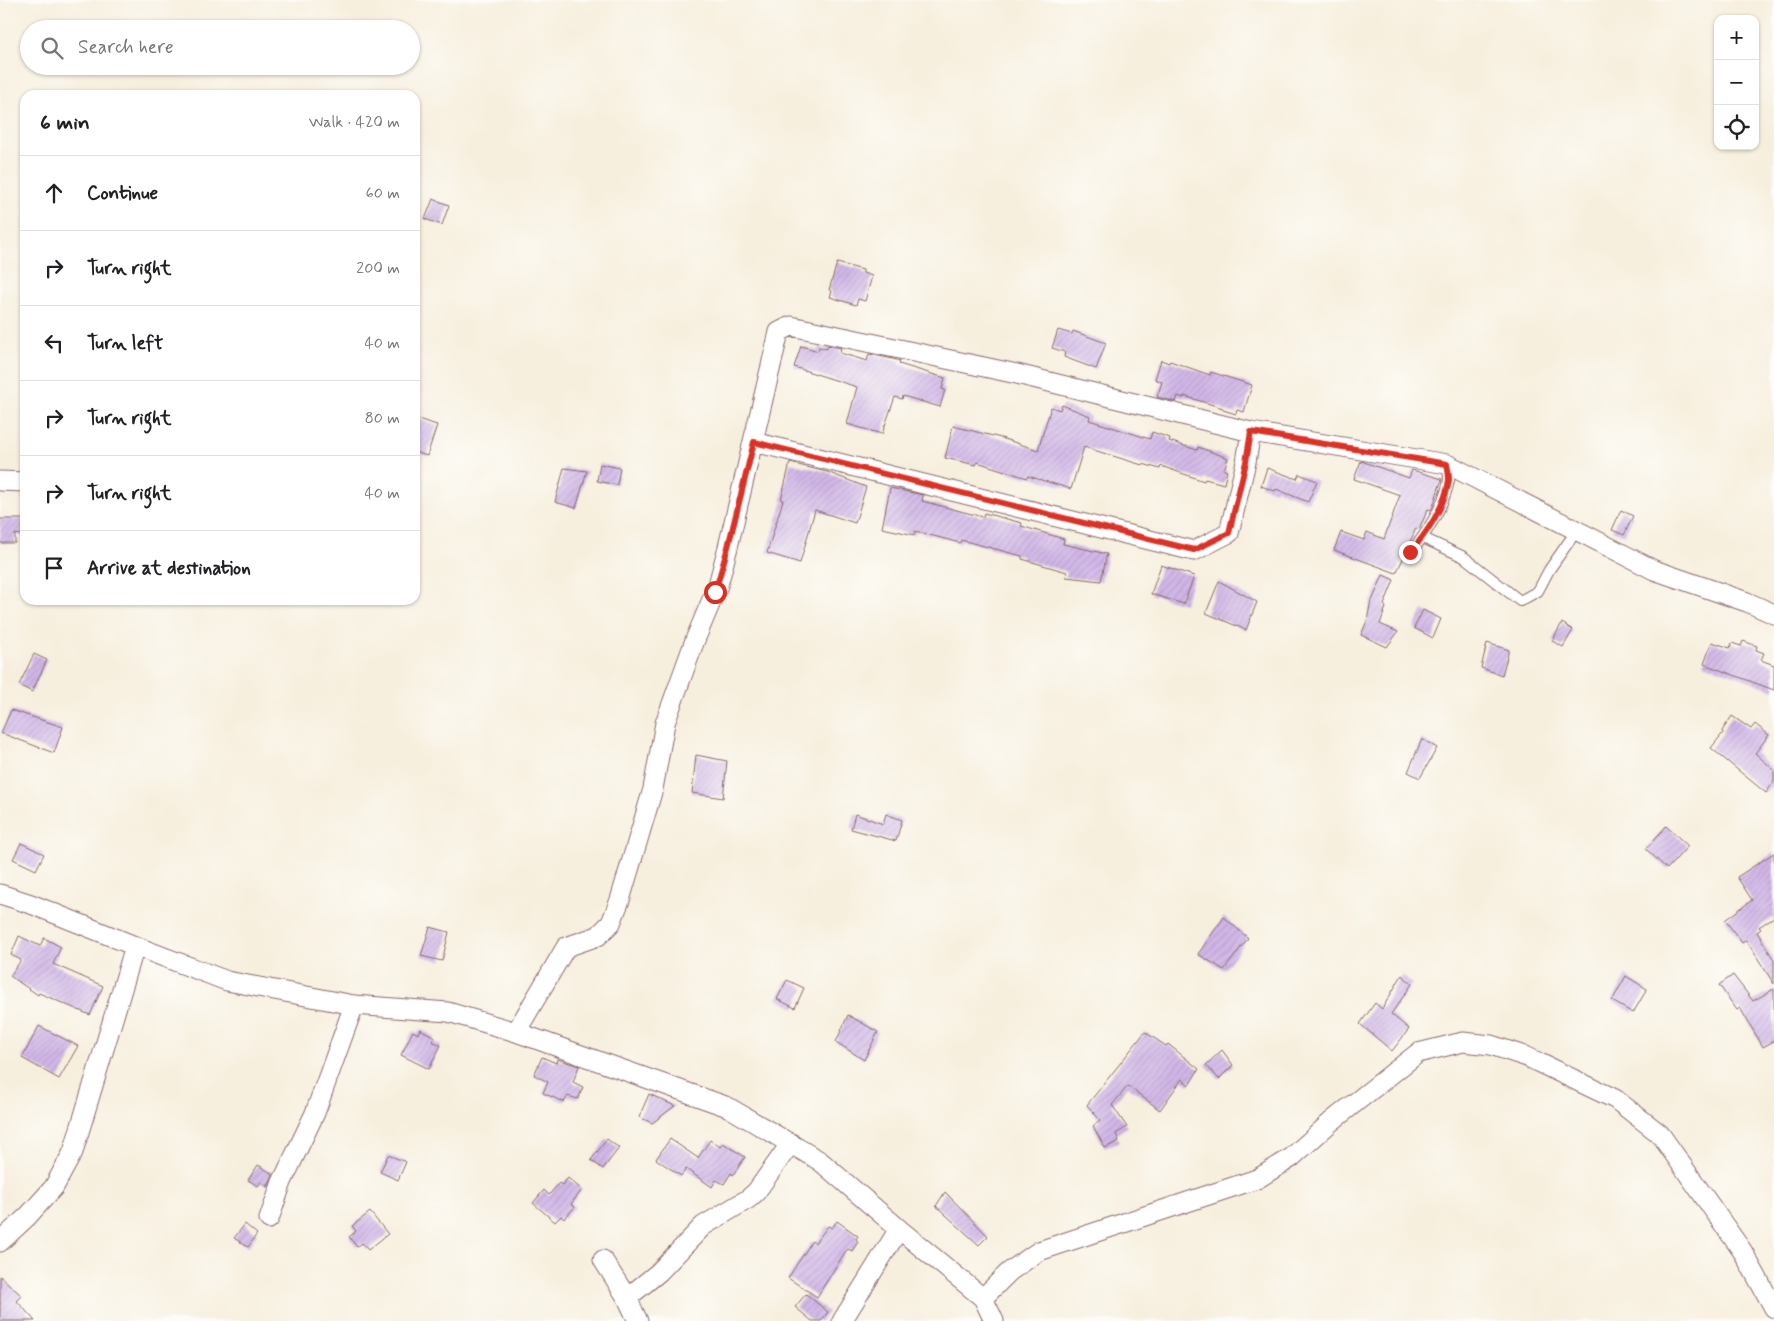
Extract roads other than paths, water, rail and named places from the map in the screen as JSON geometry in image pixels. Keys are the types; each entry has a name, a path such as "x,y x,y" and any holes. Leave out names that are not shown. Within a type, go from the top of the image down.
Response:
{"street":[{"path":"516,1032 566,948 598,936 611,923 620,900 653,789 665,724 695,640 718,585 779,332 791,326 1017,374 1251,432 1447,464 1654,570 1747,602 1774,614"},
{"path":"754,442 1194,550 1229,533 1251,432"},
{"path":"0,481 20,482"},
{"path":"0,894 31,904 227,981 354,1005 448,1012 516,1032 728,1107 820,1161 983,1298 994,1321"},
{"path":"0,1242 28,1216 54,1187 74,1152 135,946"},
{"path":"269,1219 282,1182 315,1113 354,1005"},
{"path":"983,1298 1009,1272 1039,1251 1257,1179 1291,1158 1332,1121 1418,1053 1463,1042 1491,1044 1527,1057 1615,1099 1660,1134 1743,1252 1774,1308"},
{"path":"627,1298 659,1272 703,1226 756,1192 791,1143"},
{"path":"842,1321 899,1229"},
{"path":"603,1260 627,1298 638,1321"}],"lane":[{"path":"1410,552 1423,538 1442,500 1449,479 1447,464"},
{"path":"1423,538 1464,557 1520,601 1538,591 1549,570 1577,530"}]}
